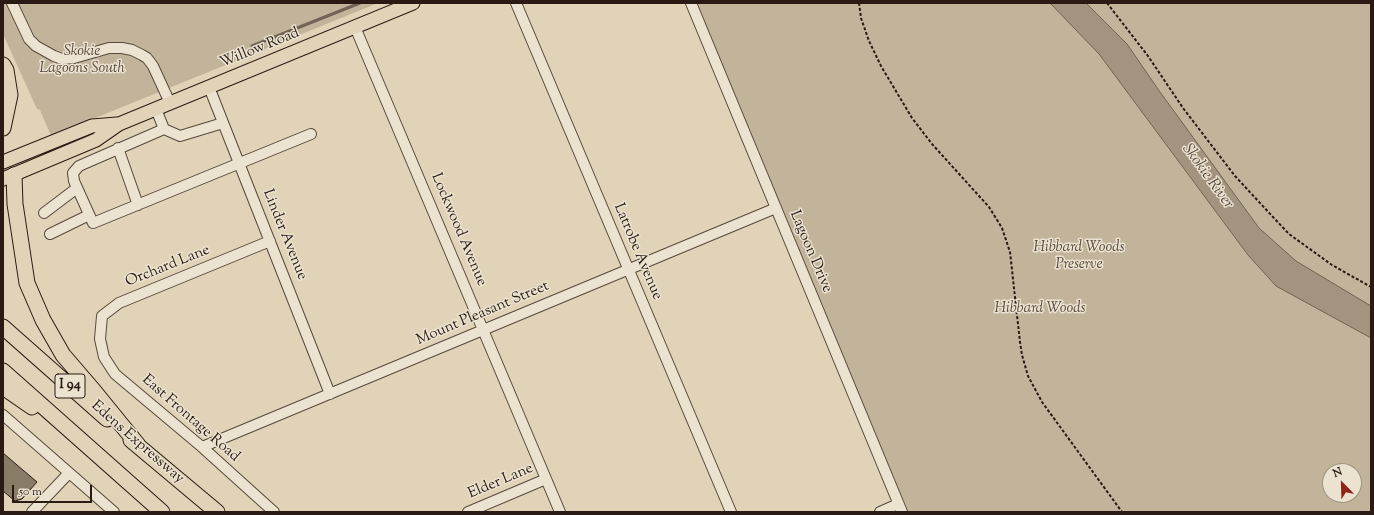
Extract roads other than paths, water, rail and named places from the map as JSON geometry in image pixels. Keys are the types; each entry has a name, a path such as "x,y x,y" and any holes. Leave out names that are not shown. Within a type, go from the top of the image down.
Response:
{"highway":[{"path":"3,65 6,70 10,95 3,128"},
{"path":"8,177 15,204 27,283 43,320 63,355 138,445"},
{"name":"Edens Expressway","path":"3,327 217,512"},
{"name":"I 94","path":"3,371 162,512"},
{"path":"3,388 67,428"}],"main road":[{"name":"Willow Road","path":"8,177 96,140 119,124 413,3"},
{"name":"Willow Road","path":"3,162 92,126 119,124"}],"street":[{"path":"12,3 29,39 44,51 54,56 62,59 74,58 109,48 122,48 132,50 147,58 153,66 170,103"},
{"name":"Latrobe Avenue","path":"516,3 731,512"},
{"name":"Lagoon Drive","path":"691,3 900,508"},
{"name":"Lockwood Avenue","path":"356,27 560,512"},
{"name":"Linder Avenue","path":"209,87 330,394"},
{"path":"156,109 164,128 180,136 223,123"},
{"path":"164,128 79,166 73,173 74,181 93,223 310,134"},
{"path":"118,148 138,205"},
{"path":"44,213 77,188"},
{"name":"Mount Pleasant Street","path":"202,447 776,208"},
{"path":"50,234 89,216"},
{"name":"Orchard Lane","path":"100,339 102,316 119,303 270,241"},
{"name":"East Frontage Road","path":"100,339 104,357 115,374 202,447 274,512"},
{"path":"4,418 114,512"},
{"path":"32,512 69,473"},
{"name":"Elder Lane","path":"468,512 546,479"},
{"path":"880,512 900,508"}],"water":[{"name":"Skokie River","path":"1050,3 1086,3 1127,44 1259,228 1296,261 1371,306 1371,338 1276,286 1248,255 1099,54"}],"waterway":[{"path":"252,46 360,3"}],"park label":[{"name":"Skokie Lagoons South","path":"82,60"},
{"name":"Hibbard Woods Preserve","path":"1079,256"},
{"name":"Hibbard Woods","path":"1040,309"}]}
